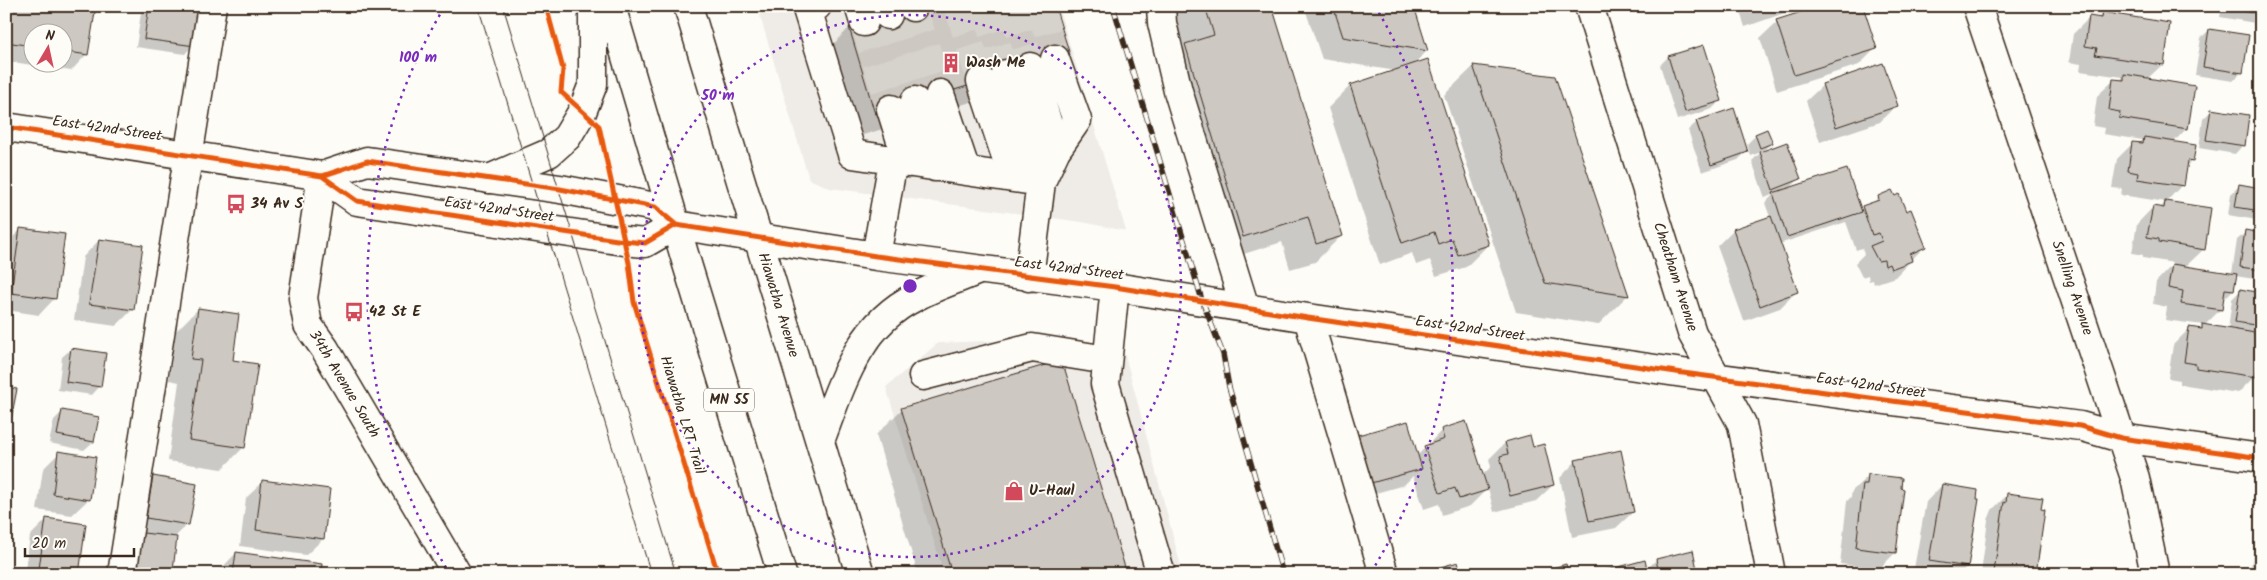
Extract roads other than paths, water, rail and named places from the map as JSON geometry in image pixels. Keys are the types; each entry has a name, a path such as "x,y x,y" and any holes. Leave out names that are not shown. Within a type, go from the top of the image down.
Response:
{"main road":[{"path":"122,574 212,6"},
{"path":"490,179 548,153 567,137 582,112 593,84 593,6"},
{"name":"MN 55","path":"611,6 782,574"},
{"name":"Hiawatha Avenue","path":"688,6 860,574"},
{"path":"817,6 807,9 852,154 1041,182"},
{"path":"1161,6 1162,23 1178,91 1245,308"},
{"name":"Cheatham Avenue","path":"1589,6 1692,333 1742,424 1771,574"},
{"name":"Snelling Avenue","path":"1977,6 2135,478 2155,574"},
{"path":"1018,70 1077,120 1056,150 1041,182 1029,276"},
{"path":"1013,178 1018,70"},
{"path":"1018,70 1041,182"},
{"path":"876,256 915,101"},
{"path":"915,101 935,167"},
{"path":"915,101 966,171"},
{"name":"East 42nd Street","path":"6,127 322,176 357,201 624,241 645,243 676,225"},
{"name":"East 42nd Street","path":"322,176 367,161 560,189 654,207 676,225 757,238 876,256 1115,287 1308,318 1717,377 2080,426 2121,438 2261,458"},
{"name":"34th Avenue South","path":"322,176 303,298 308,325 325,349 457,574"},
{"path":"820,441 854,356 881,322 914,297 979,270"},
{"path":"1115,287 1104,384 1161,574"},
{"path":"1308,318 1384,574"},
{"path":"923,376 1032,348 1108,360"}],"tunnel":[{"path":"958,6 981,81"},
{"path":"984,6 1006,74"},
{"path":"1012,6 1030,67"},
{"path":"1040,6 1055,59"},
{"path":"913,7 940,94"},
{"path":"888,15 915,101"},
{"path":"864,22 891,109"}],"tram line":[{"path":"478,6 651,574"},
{"path":"503,6 676,574"}],"railway":[{"path":"1113,6 1202,300 1223,354 1229,387 1283,574"}],"place":[{"name":"Wash Me","path":"951,63"},
{"name":"34 Av S","path":"236,204"},
{"name":"42 St E","path":"354,312"},
{"name":"U-Haul","path":"1014,491"}]}
